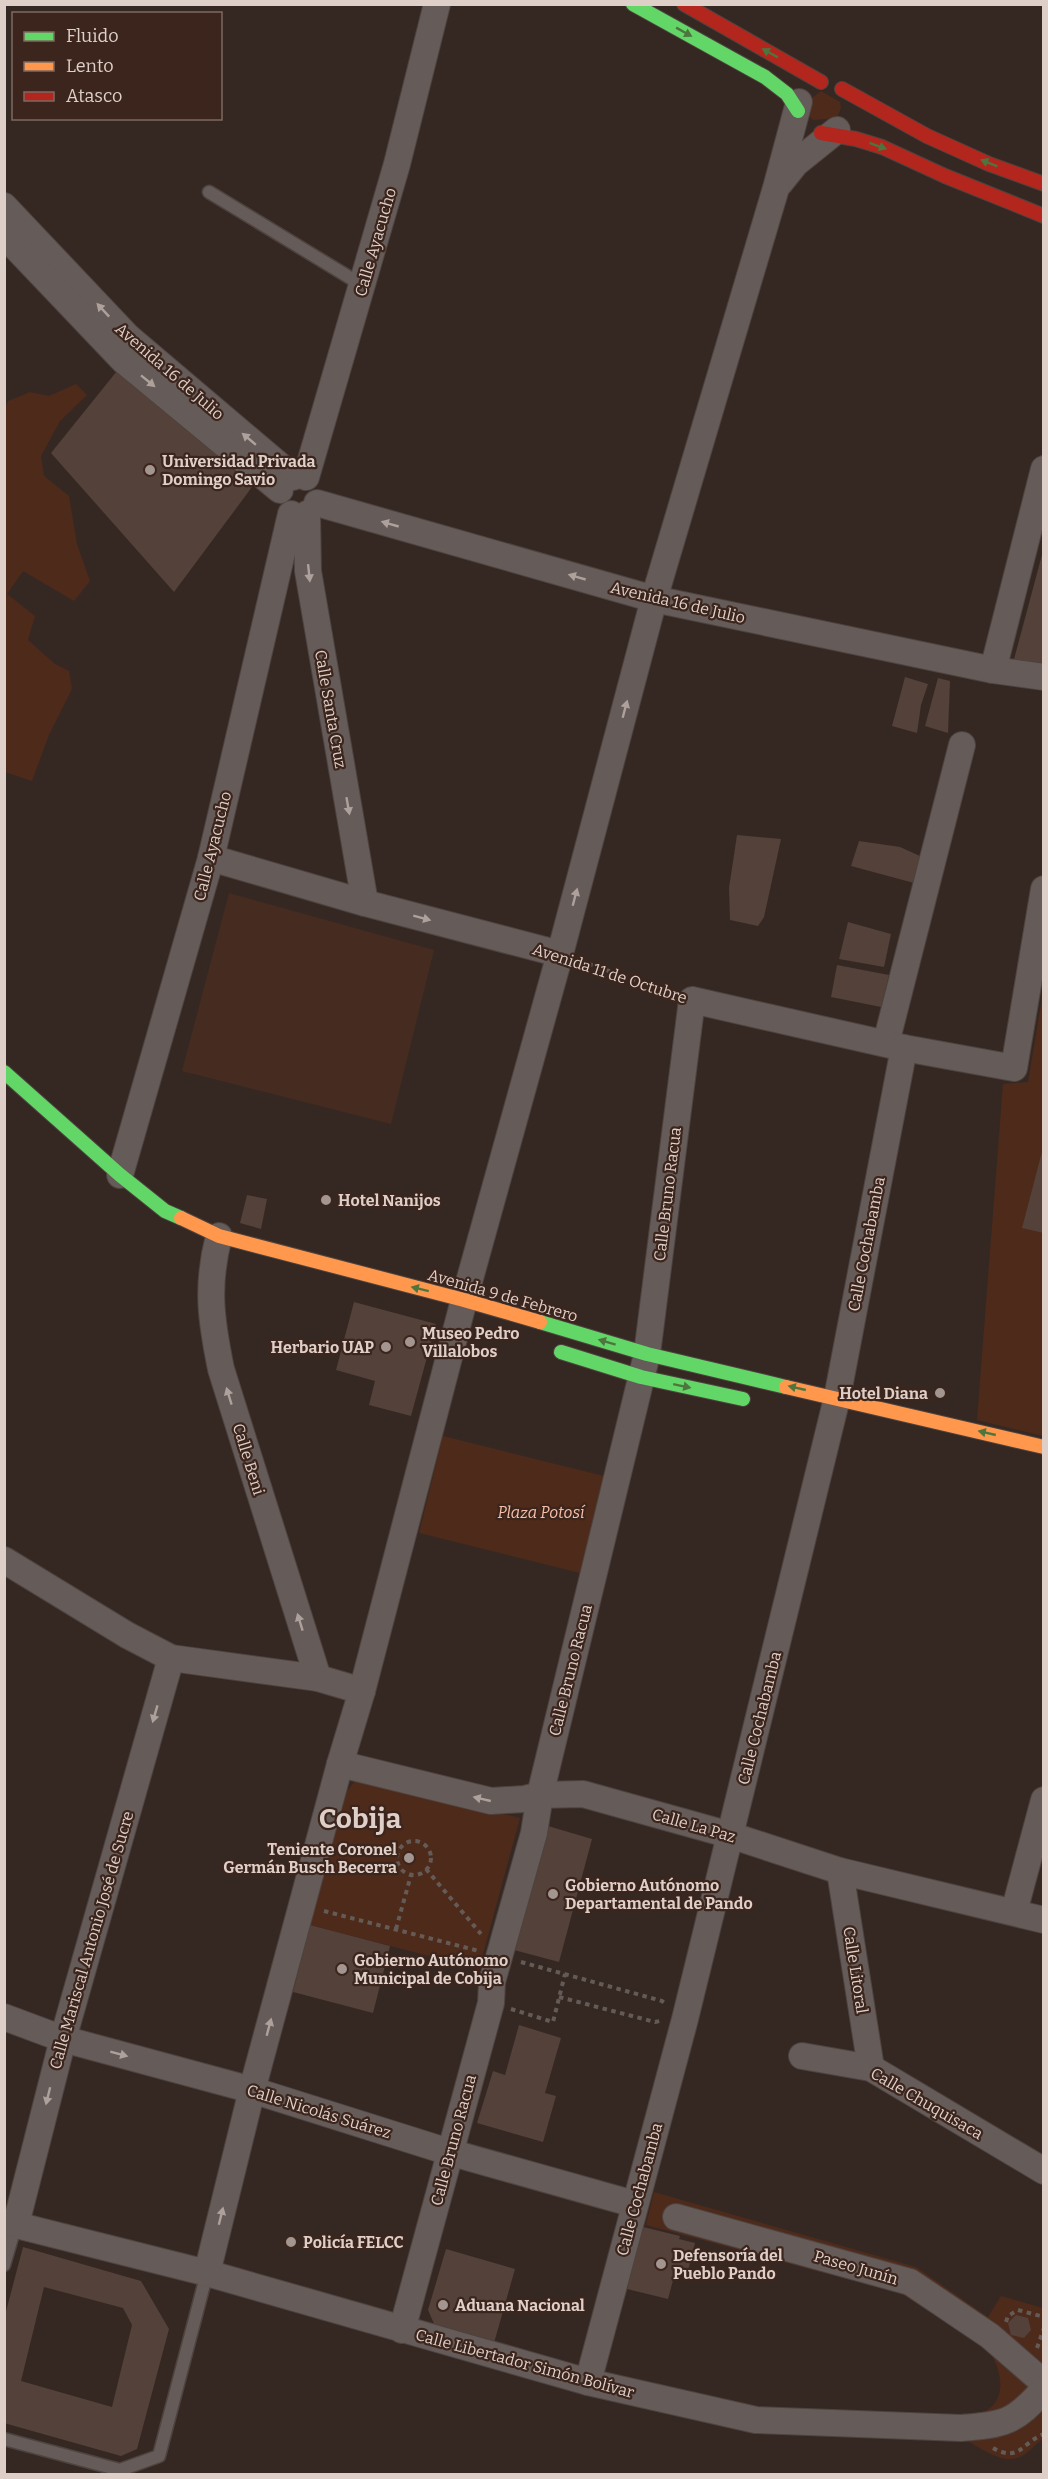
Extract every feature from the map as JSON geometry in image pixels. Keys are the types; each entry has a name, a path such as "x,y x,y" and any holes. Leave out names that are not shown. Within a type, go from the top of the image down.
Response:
{"main road":[{"path":"633,4 765,77 787,94 798,107 806,126 837,125 856,139 882,147 945,176 1044,216"},
{"path":"684,4 821,82 836,84 847,95 837,125"},
{"path":"798,107 806,88 821,82"},
{"path":"842,89 927,136 990,164 1044,184"},
{"name":"Avenida 9 de Febrero","path":"4,1072 120,1175 216,1250 644,1366 833,1413 1044,1447"},
{"name":"Avenida 9 de Febrero","path":"550,1348 644,1366 753,1401"}],"street":[{"name":"Calle Ayacucho","path":"293,481 362,285 397,164 437,4"},
{"path":"207,2273 252,2090 340,1764 362,1691 460,1315 560,954 654,599 798,107"},
{"path":"776,188 796,163 837,125"},
{"name":"Avenida 16 de Julio","path":"4,206 128,337 293,481"},
{"name":"Avenida 16 de Julio","path":"4,235 124,361 293,481"},
{"path":"993,670 1044,469"},
{"path":"312,480 318,491 305,511 280,502 293,481 312,480"},
{"name":"Calle Ayacucho","path":"120,1175 211,858 305,511"},
{"name":"Avenida 16 de Julio","path":"305,511 654,599 993,670 1044,677"},
{"name":"Calle Santa Cruz","path":"305,511 308,571 365,903"},
{"name":"Calle Cochabamba","path":"588,2382 685,2019 833,1413 895,1046 962,745"},
{"name":"Avenida 11 de Octubre","path":"211,858 365,903 560,954"},
{"name":"Avenida 11 de Octubre","path":"692,1000 895,1046 1014,1068 1044,889"},
{"name":"Calle Bruno Racua","path":"402,2330 491,2003 492,1982 534,1833 540,1795 644,1366 692,1000"},
{"name":"Calle Beni","path":"216,1250 210,1287 213,1328 221,1369 318,1678"},
{"path":"4,1560 127,1635 171,1658 318,1678 362,1691"},
{"name":"Calle Mariscal Antonio José de Sucre","path":"10,2223 171,1658"},
{"name":"Calle La Paz","path":"340,1764 491,1801 524,1799 540,1795 583,1794 730,1835 840,1871 1044,1920"},
{"path":"1014,1912 1044,1800"},
{"name":"Calle Litoral","path":"840,1871 871,2068"},
{"name":"Calle Nicolás Suárez","path":"4,2017 63,2039 252,2090 449,2152 634,2204"},
{"name":"Calle Chuquisaca","path":"802,2056 871,2068 1044,2171"},
{"name":"Paseo Junín","path":"676,2217 910,2282 1001,2346 1044,2383"},
{"name":"Calle Libertador Simón Bolívar","path":"10,2223 207,2273 588,2382 756,2420 961,2428 991,2426 1018,2416 1044,2389"}],"lane":[{"path":"209,192 362,285"},
{"path":"4,2265 10,2223"},
{"path":"4,2439 120,2470 159,2456 207,2273"}],"path":[{"name":"Avenida 11 de Octubre","path":"560,954 692,1000"},
{"path":"408,1842 419,1843 428,1849 430,1859 422,1873 411,1875 401,1870 397,1860 400,1849 408,1842"},
{"path":"426,1869 499,1956"},
{"path":"396,1929 411,1875"},
{"path":"491,2003 553,2022 566,1974"},
{"path":"559,1997 655,2022 685,2019"},
{"path":"1001,2346 1007,2333 1005,2324 1008,2316 1018,2310 1044,2317"},
{"path":"1036,2349 1044,2328"}],"shaded area":[{"path":"229,893 434,950 391,1124 182,1071"}],"green space":[{"path":"821,91 840,102 841,108 837,118 813,120 809,116 809,100"},
{"path":"76,384 87,395 60,421 41,456 44,476 69,496 77,544 90,581 74,601 23,571 7,594 35,616 28,640 55,664 69,671 72,689 49,735 32,781 5,772 5,408 8,401 30,392 49,396"},
{"path":"1043,993 1043,1436 977,1420 1003,1084 1028,1082"},
{"name":"Plaza Potosí","path":"443,1436 608,1477 584,1574 419,1533"},
{"path":"364,1780 520,1818 479,1969 310,1925 347,1791 355,1781"},
{"path":"654,2192 916,2267 988,2317 1001,2296 1043,2308 1043,2439 1020,2457 1013,2459 999,2457 966,2440 963,2436 962,2413 987,2410 996,2402 999,2395 1000,2379 996,2363 989,2350 902,2294 646,2225"}],"building":[{"name":"Universidad Privada Domingo Savio","path":"121,366 252,487 174,592 51,453"},
{"path":"1044,551 1044,668 1013,663"},
{"path":"905,677 928,684 921,705 917,733 892,726"},
{"path":"938,678 950,681 948,733 925,726"},
{"path":"737,835 781,839 764,917 758,926 730,920 729,888"},
{"path":"859,841 900,847 920,856 914,883 851,866"},
{"path":"848,922 891,934 884,967 839,959"},
{"path":"837,965 889,975 881,1007 831,997"},
{"path":"1044,1149 1044,1233 1022,1228"},
{"path":"247,1195 267,1199 261,1229 240,1223"},
{"name":"Herbario UAP","path":"354,1302 436,1324 411,1416 369,1405 375,1381 336,1370"},
{"name":"Gobierno Autónomo Departamental de Pando","path":"548,1826 592,1839 559,1962 514,1950"},
{"name":"Gobierno Autónomo Municipal de Cobija","path":"310,1925 390,1946 373,2013 293,1992"},
{"path":"519,2025 561,2038 545,2093 556,2096 543,2142 477,2123 493,2071 505,2075"},
{"name":"Defensoría del Pueblo Pando","path":"639,2226 680,2236 679,2239 695,2243 688,2271 676,2269 668,2299 627,2289"},
{"path":"23,2247 141,2281 169,2329 137,2449 121,2456 4,2423 4,2319","holes":["44,2287 123,2308 132,2325 112,2407 21,2381"]},
{"path":"446,2249 515,2269 494,2343 435,2326 428,2310"},
{"path":"1016,2315 1028,2318 1031,2330 1024,2338 1011,2335 1008,2323"}],"traffic: fast":[{"path":"633,4 765,77 787,94 798,111"},
{"path":"4,1072 120,1175 165,1211 181,1218"},
{"path":"540,1322 647,1354 786,1387"},
{"path":"561,1352 641,1377 743,1399"}],"traffic: slow":[{"path":"181,1218 219,1236 540,1322"},
{"path":"786,1387 1044,1447"}],"traffic: jam":[{"path":"684,4 821,82"},
{"path":"842,89 927,136 989,164 1044,184"},
{"path":"821,133 856,139 882,147 945,176 1044,216"}],"place":[{"name":"Universidad Privada Domingo Savio","path":"150,470"},
{"name":"Hotel Nanijos","path":"326,1200"},
{"name":"Museo Pedro Villalobos","path":"410,1342"},
{"name":"Herbario UAP","path":"386,1347"},
{"name":"Hotel Diana","path":"940,1393"},
{"name":"Teniente Coronel Germán Busch Becerra","path":"409,1858"},
{"name":"Gobierno Autónomo Departamental de Pando","path":"553,1894"},
{"name":"Gobierno Autónomo Municipal de Cobija","path":"342,1969"},
{"name":"Policía FELCC","path":"291,2242"},
{"name":"Defensoría del Pueblo Pando","path":"661,2264"},
{"name":"Aduana Nacional","path":"443,2305"}],"district":[{"name":"Cobija","path":"360,1818"}]}
